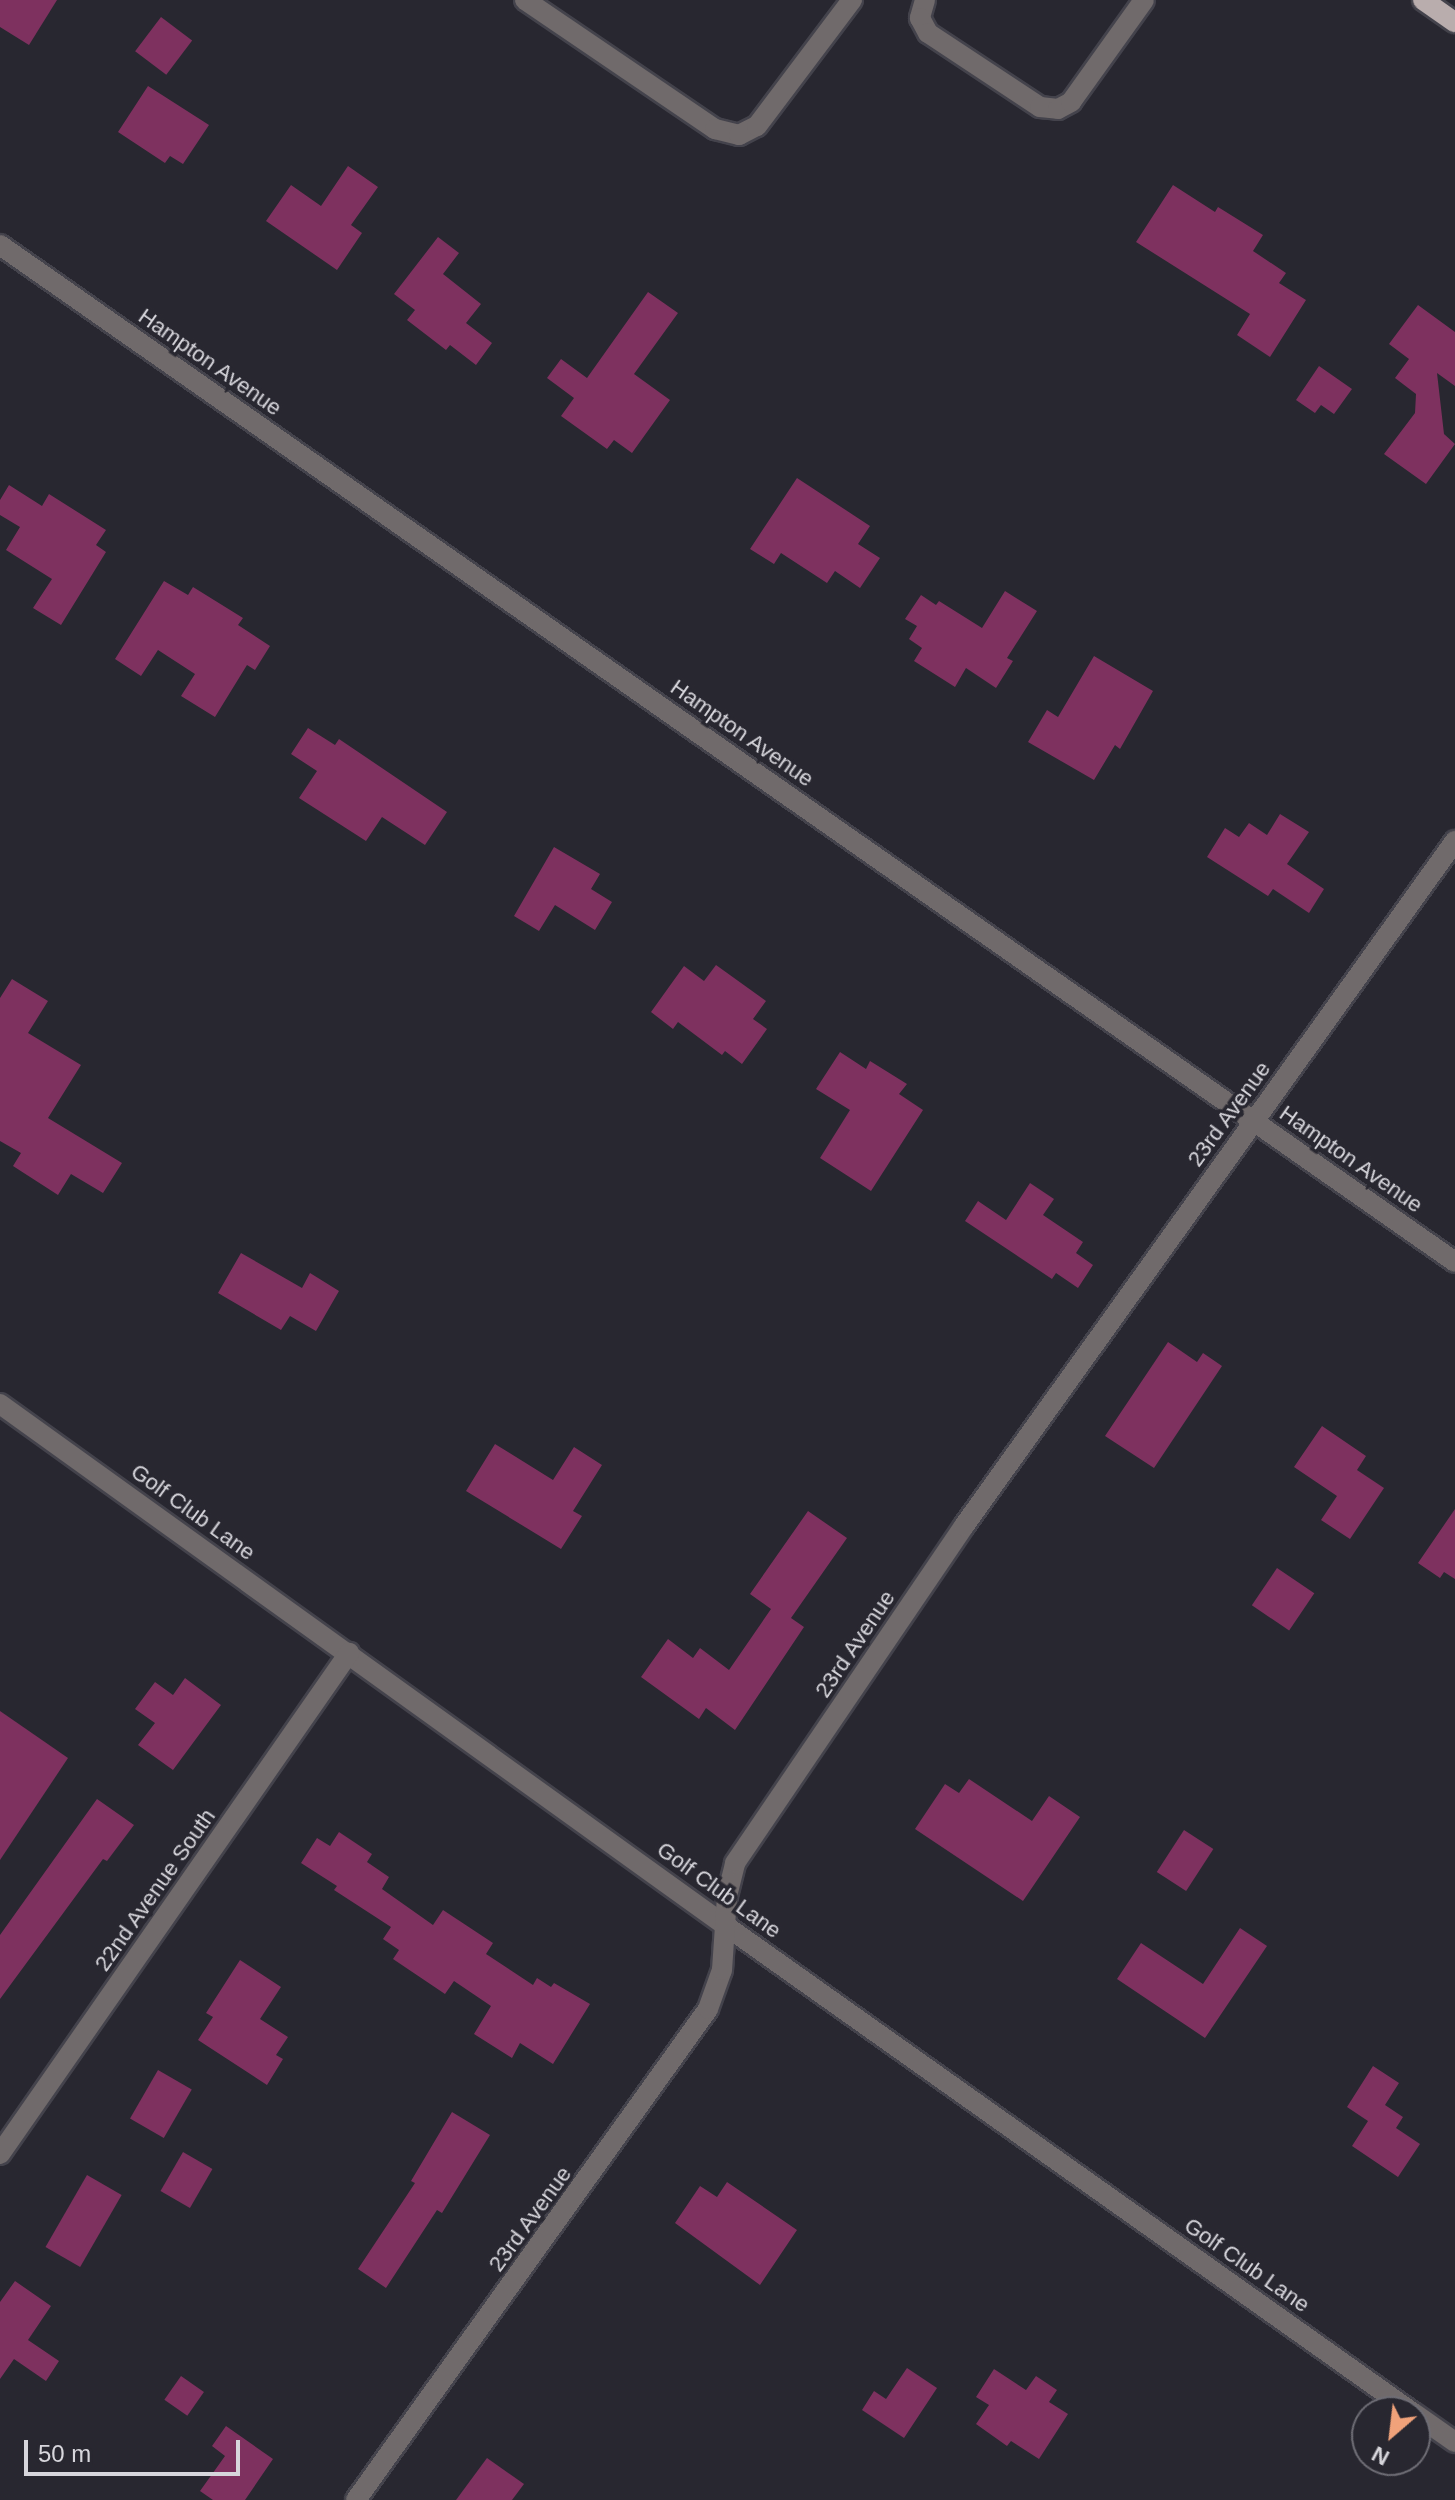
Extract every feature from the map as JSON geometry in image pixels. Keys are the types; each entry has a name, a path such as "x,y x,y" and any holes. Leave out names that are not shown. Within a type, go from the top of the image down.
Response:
{"main road":[{"path":"1423,0 1455,22"}],"street":[{"path":"525,0 715,129 739,135 757,126 852,0"},
{"path":"925,0 920,18 928,33 1040,107 1058,109 1071,102 1144,0"},
{"name":"Hampton Avenue","path":"0,245 1455,1262"},
{"name":"23rd Avenue","path":"356,2500 708,2009 722,1970 727,1896 735,1863 964,1526 1455,841"},
{"name":"Golf Club Lane","path":"0,1404 726,1926 1390,2396"},
{"name":"22nd Avenue South","path":"0,2154 349,1653"},
{"name":"Golf Club Lane","path":"1431,2425 1455,2442"}],"building":[{"path":"0,0 57,0 29,45 0,27"},
{"path":"161,17 192,40 166,75 135,51"},
{"path":"148,86 209,125 183,164 170,156 165,163 118,132"},
{"path":"348,166 378,187 351,225 362,233 337,270 266,221 291,185 321,206"},
{"path":"1173,185 1215,212 1218,207 1263,235 1253,251 1286,273 1279,283 1306,300 1270,357 1237,335 1250,314 1136,242"},
{"path":"438,237 459,253 443,274 481,304 466,323 492,343 476,365 450,345 446,350 407,320 415,310 394,294"},
{"path":"648,292 678,313 634,374 670,400 632,453 614,440 607,449 561,416 574,398 547,378 561,359 587,378"},
{"path":"1418,305 1455,332 1455,386 1437,373 1444,434 1455,444 1426,484 1384,454 1415,413 1416,394 1395,378 1409,359 1389,344"},
{"path":"1319,366 1352,389 1334,414 1321,405 1315,413 1296,400"},
{"path":"797,478 870,526 858,544 880,558 860,588 835,571 827,583 781,553 774,564 750,549"},
{"path":"9,485 42,506 49,494 106,530 96,545 106,552 61,625 33,608 52,579 6,550 20,527 0,515 0,500"},
{"path":"164,581 188,595 193,587 243,618 238,625 270,646 255,670 247,665 215,717 181,696 195,674 158,650 141,676 115,659"},
{"path":"1005,591 1037,611 1007,658 1013,661 996,688 966,668 955,687 914,661 922,648 909,639 917,626 905,619 921,595 936,605 939,601 982,628"},
{"path":"1094,656 1153,691 1120,749 1115,745 1094,780 1028,742 1047,710 1058,717"},
{"path":"308,728 335,745 339,739 447,812 425,845 382,817 366,841 299,798 317,771 291,754"},
{"path":"1280,814 1309,832 1287,864 1324,889 1309,913 1273,889 1268,896 1207,857 1225,828 1239,837 1249,823 1267,835"},
{"path":"554,847 600,874 591,889 612,902 595,930 555,905 539,931 514,916"},
{"path":"716,965 766,1001 753,1019 767,1029 742,1064 725,1051 722,1055 678,1022 673,1029 651,1012 684,966 704,981"},
{"path":"12,979 48,1001 28,1033 81,1065 48,1118 122,1163 103,1193 71,1174 58,1195 13,1166 21,1153 0,1141 0,998"},
{"path":"840,1052 866,1069 870,1061 907,1084 899,1094 923,1110 871,1191 820,1158 850,1110 816,1089"},
{"path":"1030,1183 1054,1199 1043,1215 1083,1242 1076,1253 1093,1265 1078,1288 1056,1273 1052,1279 965,1221 978,1201 1006,1220"},
{"path":"241,1253 302,1288 310,1273 339,1291 316,1331 290,1316 281,1330 218,1293"},
{"path":"1168,1342 1197,1362 1203,1353 1222,1366 1154,1468 1105,1436"},
{"path":"1322,1426 1366,1456 1357,1470 1384,1488 1350,1539 1321,1520 1337,1496 1294,1467"},
{"path":"495,1444 553,1480 574,1447 602,1465 573,1511 582,1516 561,1549 466,1491"},
{"path":"1455,1509 1455,1579 1444,1572 1440,1578 1418,1563"},
{"path":"808,1511 847,1538 791,1618 804,1627 735,1730 706,1708 699,1719 641,1677 668,1639 693,1658 700,1648 729,1670 771,1609 750,1594"},
{"path":"1277,1568 1314,1593 1289,1630 1252,1605"},
{"path":"185,1678 221,1705 173,1770 138,1745 155,1723 135,1709 155,1682 173,1695"},
{"path":"0,1711 68,1758 0,1860"},
{"path":"969,1779 1032,1821 1049,1796 1080,1817 1023,1901 915,1829 945,1784 959,1793"},
{"path":"97,1799 134,1825 107,1861 103,1859 0,1999 0,1935"},
{"path":"1184,1830 1213,1849 1186,1891 1157,1872"},
{"path":"339,1832 372,1854 367,1862 389,1877 382,1889 433,1925 443,1910 493,1943 486,1954 533,1985 537,1978 551,1987 554,1983 590,2004 553,2064 520,2043 512,2058 474,2034 491,2006 454,1981 445,1994 393,1959 399,1950 383,1939 391,1927 334,1890 337,1886 301,1863 317,1838 330,1846"},
{"path":"1240,1928 1267,1946 1205,2038 1117,1979 1141,1943 1203,1984"},
{"path":"240,1960 281,1987 260,2019 288,2037 276,2055 283,2059 267,2085 198,2040 213,2017 206,2013"},
{"path":"1373,2066 1399,2083 1385,2105 1403,2117 1396,2128 1420,2144 1398,2177 1352,2146 1368,2121 1347,2107"},
{"path":"158,2070 192,2090 164,2138 130,2118"},
{"path":"452,2112 490,2135 442,2213 437,2210 386,2288 358,2269 415,2183 411,2181"},
{"path":"183,2152 212,2169 190,2208 160,2191"},
{"path":"87,2175 122,2195 80,2267 46,2247"},
{"path":"727,2182 797,2230 760,2285 675,2223 700,2186 717,2197"},
{"path":"15,2281 51,2306 28,2340 59,2361 46,2381 14,2359 0,2379 0,2302"},
{"path":"907,2368 937,2388 904,2438 862,2410 874,2391 886,2399"},
{"path":"994,2369 1026,2390 1036,2376 1057,2390 1049,2402 1068,2414 1039,2459 1011,2441 1007,2446 976,2424 989,2405 976,2397"},
{"path":"181,2376 204,2392 187,2416 164,2400"},
{"path":"226,2426 273,2459 245,2500 213,2500 200,2491 225,2456 212,2446"},
{"path":"487,2458 524,2484 512,2500 456,2500"}]}
